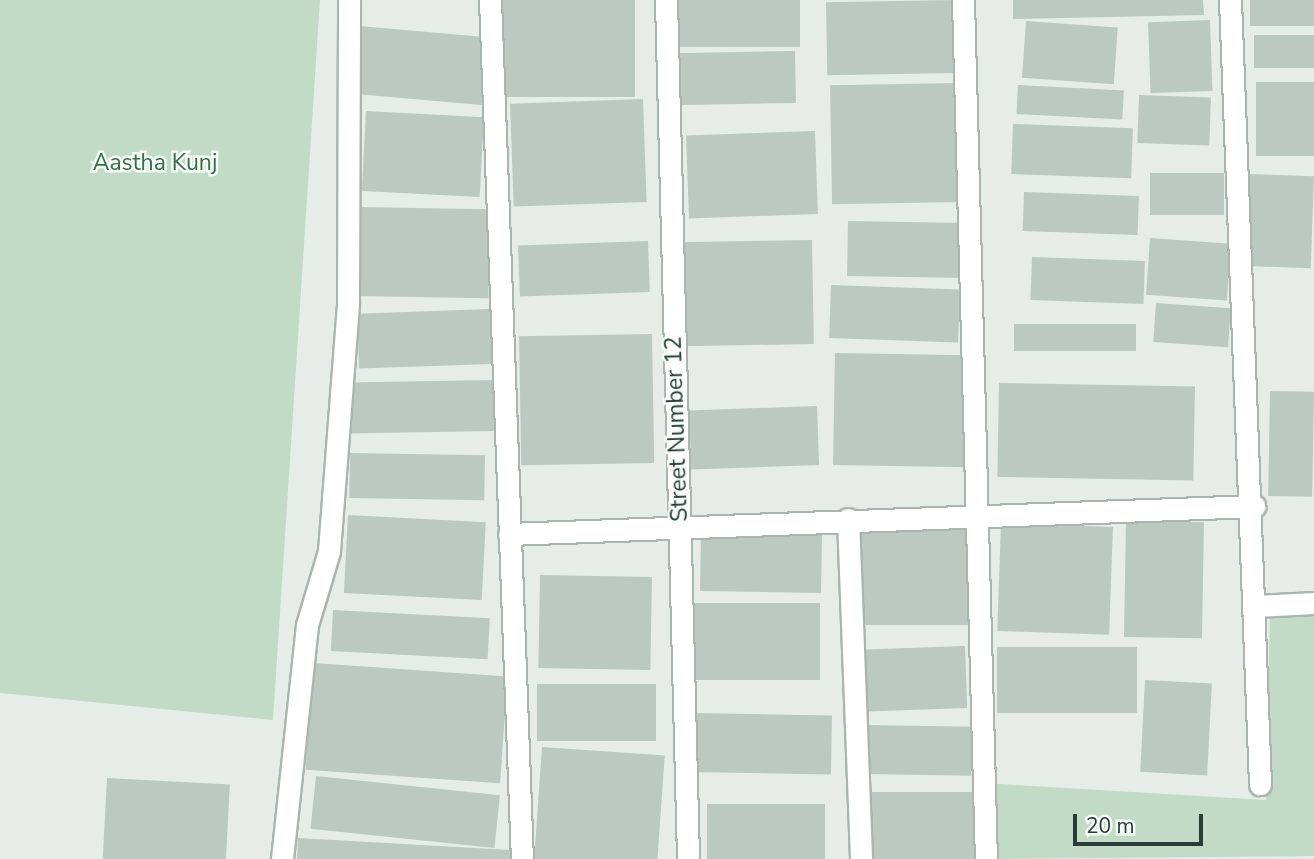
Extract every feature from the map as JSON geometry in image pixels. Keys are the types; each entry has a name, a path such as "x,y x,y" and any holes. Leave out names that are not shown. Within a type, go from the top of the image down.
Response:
{"street":[{"path":"282,859 307,625 329,551 348,302 349,0"},
{"path":"490,0 522,859"},
{"name":"Street Number 12","path":"666,0 688,859"},
{"path":"963,0 986,859"},
{"path":"1230,0 1254,506 1260,784"},
{"path":"509,534 848,519 1254,506"},
{"path":"848,519 860,859"},
{"path":"1256,606 1314,603"}],"green space":[{"name":"Aastha Kunj","path":"0,0 320,0 273,720 0,693"},
{"path":"1314,604 1314,856 986,859 984,783 1266,800 1270,607"}],"building":[{"path":"499,0 635,0 635,97 499,97"},
{"path":"679,0 800,0 800,47 679,47"},
{"path":"954,0 955,73 827,75 826,2"},
{"path":"1013,0 1203,0 1204,15 1013,19"},
{"path":"1250,0 1314,0 1314,26 1250,26"},
{"path":"1210,20 1212,91 1151,93 1148,22"},
{"path":"1026,21 1118,27 1114,84 1022,78"},
{"path":"359,26 488,37 482,105 353,94"},
{"path":"1254,35 1314,35 1314,68 1254,68"},
{"path":"795,51 796,103 672,105 671,53"},
{"path":"1256,82 1314,82 1314,156 1256,156"},
{"path":"958,83 960,202 832,204 830,85"},
{"path":"1018,85 1124,91 1122,120 1016,114"},
{"path":"1139,95 1211,98 1209,145 1137,143"},
{"path":"643,99 647,202 514,207 510,104"},
{"path":"366,111 484,117 480,197 362,191"},
{"path":"1013,124 1133,128 1131,178 1011,174"},
{"path":"815,131 818,214 689,218 686,136"},
{"path":"1150,173 1224,173 1224,215 1150,215"},
{"path":"1248,174 1314,176 1311,268 1245,266"},
{"path":"1024,192 1139,196 1138,235 1023,231"},
{"path":"357,207 490,209 488,298 355,296"},
{"path":"848,221 966,223 965,278 847,276"},
{"path":"1150,238 1231,244 1227,301 1146,295"},
{"path":"812,240 814,344 681,346 679,242"},
{"path":"648,241 650,292 520,297 518,246"},
{"path":"1032,257 1145,261 1143,304 1030,300"},
{"path":"831,285 960,290 958,342 829,338"},
{"path":"1156,303 1231,308 1228,347 1153,342"},
{"path":"490,309 492,364 359,369 357,314"},
{"path":"1014,324 1136,324 1136,351 1014,351"},
{"path":"652,334 654,463 521,465 519,336"},
{"path":"835,353 968,355 966,467 833,465"},
{"path":"494,380 495,431 346,434 345,383"},
{"path":"999,383 1195,386 1193,480 997,477"},
{"path":"1270,391 1314,392 1312,497 1268,496"},
{"path":"817,406 819,465 691,469 689,410"},
{"path":"350,453 485,455 484,500 349,498"},
{"path":"348,515 486,522 482,600 344,593"},
{"path":"1126,521 1204,522 1202,638 1124,637"},
{"path":"856,523 970,523 970,625 856,625"},
{"path":"1001,523 1113,527 1109,635 997,631"},
{"path":"701,533 822,535 821,593 700,591"},
{"path":"540,575 652,577 650,670 538,668"},
{"path":"684,603 820,603 820,680 684,680"},
{"path":"333,610 490,618 488,659 331,651"},
{"path":"965,646 967,708 860,712 858,650"},
{"path":"997,647 1137,647 1137,713 997,713"},
{"path":"313,663 508,677 500,783 306,770"},
{"path":"1145,680 1212,684 1207,775 1140,772"},
{"path":"537,684 656,684 656,741 537,741"},
{"path":"692,713 832,715 831,774 691,772"},
{"path":"866,725 972,727 971,776 865,774"},
{"path":"542,747 665,756 657,859 534,859"},
{"path":"316,776 500,795 494,848 310,829"},
{"path":"107,778 230,784 226,859 103,859"},
{"path":"865,792 982,792 982,859 865,859"},
{"path":"707,804 825,804 825,859 707,859"},
{"path":"298,838 510,850 510,859 297,859"}]}
